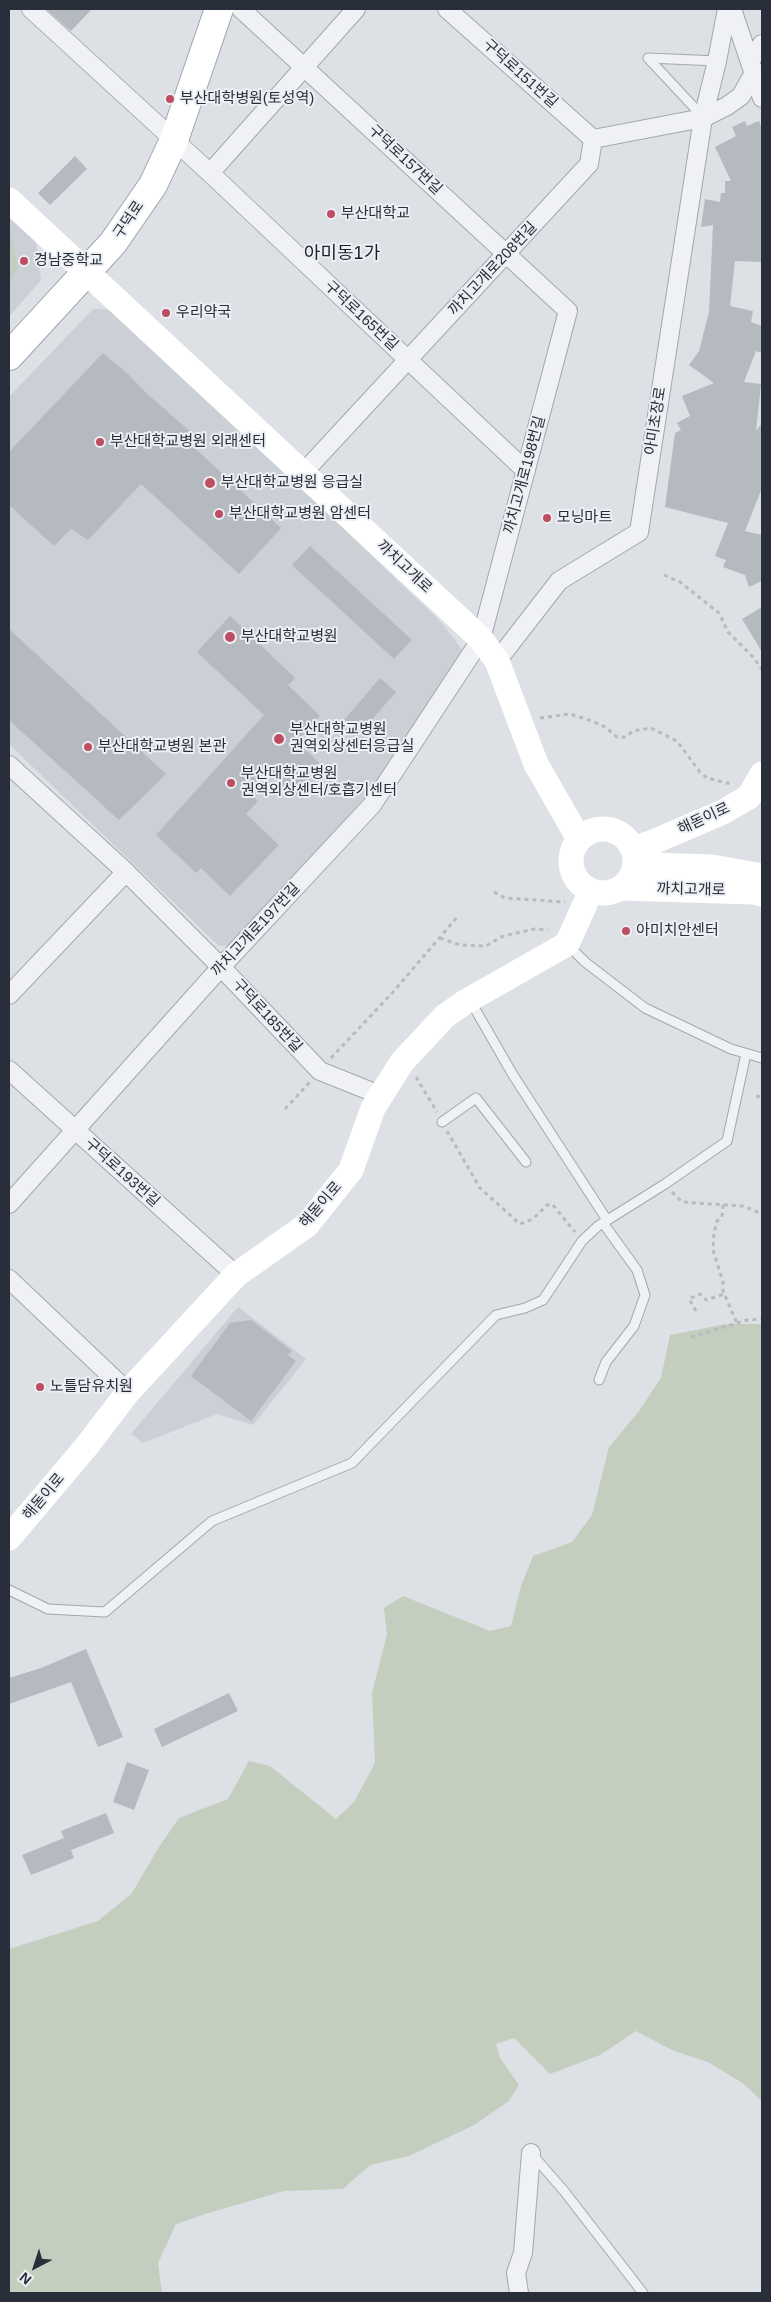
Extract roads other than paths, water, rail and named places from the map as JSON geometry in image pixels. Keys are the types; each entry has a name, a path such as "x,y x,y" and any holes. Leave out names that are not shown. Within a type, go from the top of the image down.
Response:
{"main road":[{"name":"구덕로","path":"9,356 113,243 153,185 174,140 219,9"},
{"name":"까치고개로","path":"9,200 481,639 497,661 536,764 579,839"},
{"name":"해돋이로","path":"634,855 670,835 723,812 745,799 749,796 762,774"},
{"path":"569,940 586,899 571,868 572,852 579,839 588,832 598,828 619,832 628,839 634,855 631,878 620,888 586,899"},
{"path":"670,835 670,853 675,860 689,867"},
{"path":"634,855 689,867 712,867 762,876"},
{"name":"까치고개로","path":"620,888 754,892 762,894"},
{"name":"해돋이로","path":"9,1538 86,1447 128,1392 236,1275 307,1225 351,1170 373,1108 380,1095 402,1062 445,1016 569,940"}],"street":[{"path":"32,9 174,140"},
{"name":"구덕로157번길","path":"241,9 568,311"},
{"path":"210,173 356,9"},
{"name":"구덕로151번길","path":"447,9 593,139"},
{"name":"아미초장로","path":"497,661 559,581 639,532 703,118 717,61 726,9"},
{"path":"732,9 753,66 762,98"},
{"path":"593,139 703,118 727,106 741,96 762,44"},
{"name":"까치고개로208번길","path":"303,473 507,255 589,164 593,139"},
{"name":"구덕로165번길","path":"174,140 526,471"},
{"name":"까치고개로198번길","path":"481,639 568,311"},
{"name":"까치고개로197번길","path":"9,1204 221,967 372,805 481,639"},
{"name":"구덕로185번길","path":"12,774 126,872 221,967 320,1071 380,1095"},
{"path":"9,995 126,872"},
{"name":"구덕로193번길","path":"9,1070 236,1275"},
{"path":"9,1279 128,1392"},
{"path":"519,2293 516,2273 523,2253 531,2153"}],"lane":[{"path":"703,118 648,58 717,61"},
{"path":"569,940 585,962 645,1008 731,1049 762,1058"},
{"path":"470,999 513,1075 637,1270 638,1279 645,1294 634,1326 606,1362 599,1380"},
{"path":"9,1590 48,1609 105,1612 212,1521 352,1463 496,1315 543,1300 584,1240 605,1222 665,1184 727,1141 746,1054"},
{"path":"442,1122 476,1098 526,1162"},
{"path":"531,2153 564,2191 643,2293"}],"place":[{"name":"부산대학병원(토성역)","path":"170,99"},
{"name":"부산대학교","path":"331,214"},
{"name":"경남중학교","path":"24,261"},
{"name":"우리약국","path":"166,313"},
{"name":"부산대학교병원 외래센터","path":"100,442"},
{"name":"부산대학교병원 응급실","path":"210,483"},
{"name":"부산대학교병원 암센터","path":"219,514"},
{"name":"모닝마트","path":"547,518"},
{"name":"부산대학교병원","path":"230,637"},
{"name":"부산대학교병원 권역외상센터응급실","path":"279,739"},
{"name":"부산대학교병원 본관","path":"88,747"},
{"name":"부산대학교병원 권역외상센터/호흡기센터","path":"231,783"},
{"name":"아미치안센터","path":"626,931"},
{"name":"노틀담유치원","path":"40,1387"}],"district":[{"name":"아미동1가","path":"342,254"}]}
